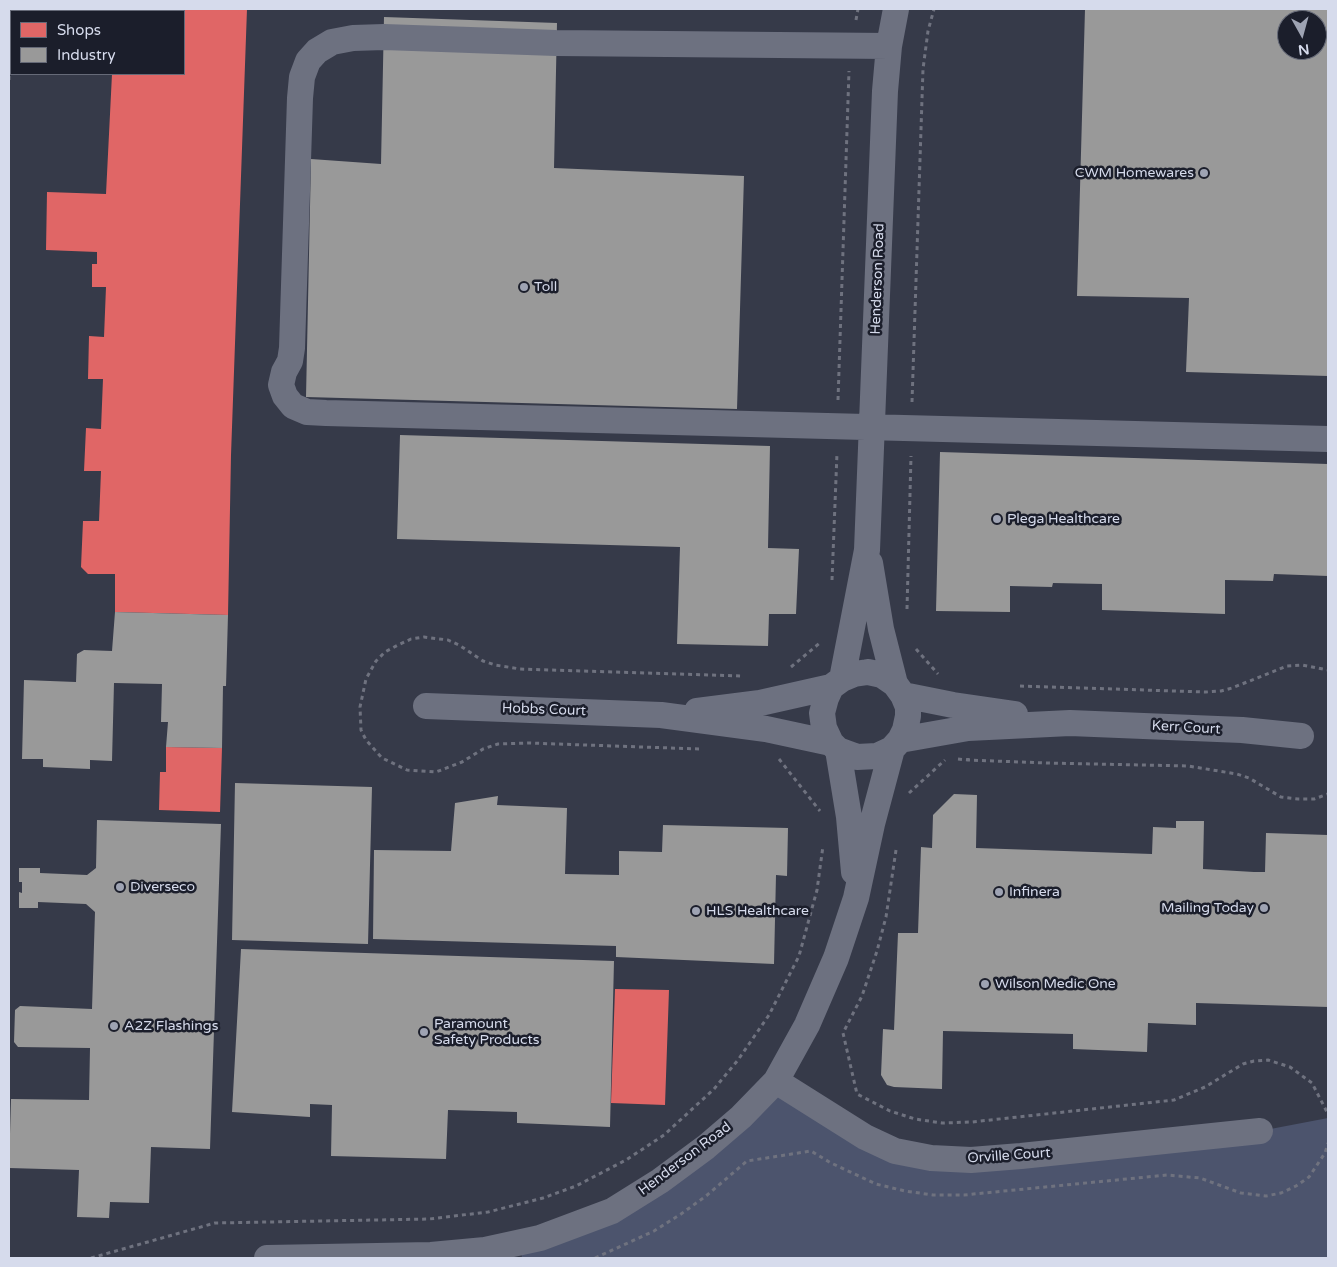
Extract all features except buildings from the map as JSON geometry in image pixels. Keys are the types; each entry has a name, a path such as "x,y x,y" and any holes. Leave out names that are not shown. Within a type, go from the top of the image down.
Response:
{"street":[{"name":"Henderson Road","path":"836,683 867,550 885,91 889,46 896,9"},
{"path":"889,46 556,43 384,37 353,38 332,42 317,50 308,61 301,84 292,348 290,361 284,372 281,385 285,396 293,406 307,412 1328,439"},
{"name":"Henderson Road","path":"867,550 881,629 899,690"},
{"path":"868,672 882,675 899,690 908,707 908,716 905,730 896,744 877,756 857,757 835,746 824,728 822,713 826,698 836,683 854,674 868,672"},
{"name":"Hobbs Court","path":"662,715 760,703 836,683"},
{"name":"Kerr Court","path":"899,690 1070,723"},
{"name":"Hobbs Court","path":"426,706 662,715 766,729 835,746"},
{"name":"Kerr Court","path":"896,744 968,728 1070,723 1242,730 1301,736"},
{"name":"Henderson Road","path":"267,1258 431,1255 485,1250 540,1238 612,1211 660,1181 706,1147 776,1081 811,1017 836,958 856,898 872,824 896,744"},
{"name":"Henderson Road","path":"835,746 849,817 856,898"},
{"name":"Orville Court","path":"776,1081 864,1137 896,1150 931,1158 971,1160 1021,1156 1260,1131"}],"path":[{"path":"9,80 10,9"},
{"path":"831,585 848,91 858,9"},
{"path":"907,610 922,88 925,48 934,9"},
{"path":"912,645 941,678"},
{"path":"1016,686 1221,692 1287,666 1302,665 1328,670"},
{"path":"968,752 968,760"},
{"path":"906,795 946,758 1188,766 1237,774 1281,797 1314,799 1328,794"},
{"path":"778,759 826,819"},
{"path":"90,1258 215,1223 429,1219 488,1212 543,1198 576,1186 626,1160 664,1135 714,1089 738,1060 769,1015 798,956 817,890 823,838"},
{"path":"897,845 888,909 877,950 862,996 843,1033 857,1094 890,1110 915,1119 942,1123 972,1122 1174,1100 1205,1087 1243,1064 1268,1060 1290,1067 1312,1083 1328,1114"},
{"path":"595,1258 654,1231 681,1214 712,1192 747,1162 811,1151 831,1163 876,1184 933,1195 972,1194 1167,1175 1200,1178 1241,1194 1266,1196 1280,1193 1296,1186 1309,1177 1325,1153 1328,1143"}],"shaded area":[{"path":"776,1081 931,1158 1260,1131 1328,1118 1328,1258 522,1258 520,1242 612,1211"}],"place":[{"name":"CWM Homewares","path":"1204,173"},
{"name":"Toll","path":"524,287"},
{"name":"Plega Healthcare","path":"997,519"},
{"name":"Diverseco","path":"120,887"},
{"name":"Infinera","path":"999,892"},
{"name":"Mailing Today","path":"1264,908"},
{"name":"HLS Healthcare","path":"696,911"},
{"name":"Wilson Medic One","path":"985,984"},
{"name":"A2Z Flashings","path":"114,1026"},
{"name":"Paramount Safety Products","path":"424,1032"}]}
